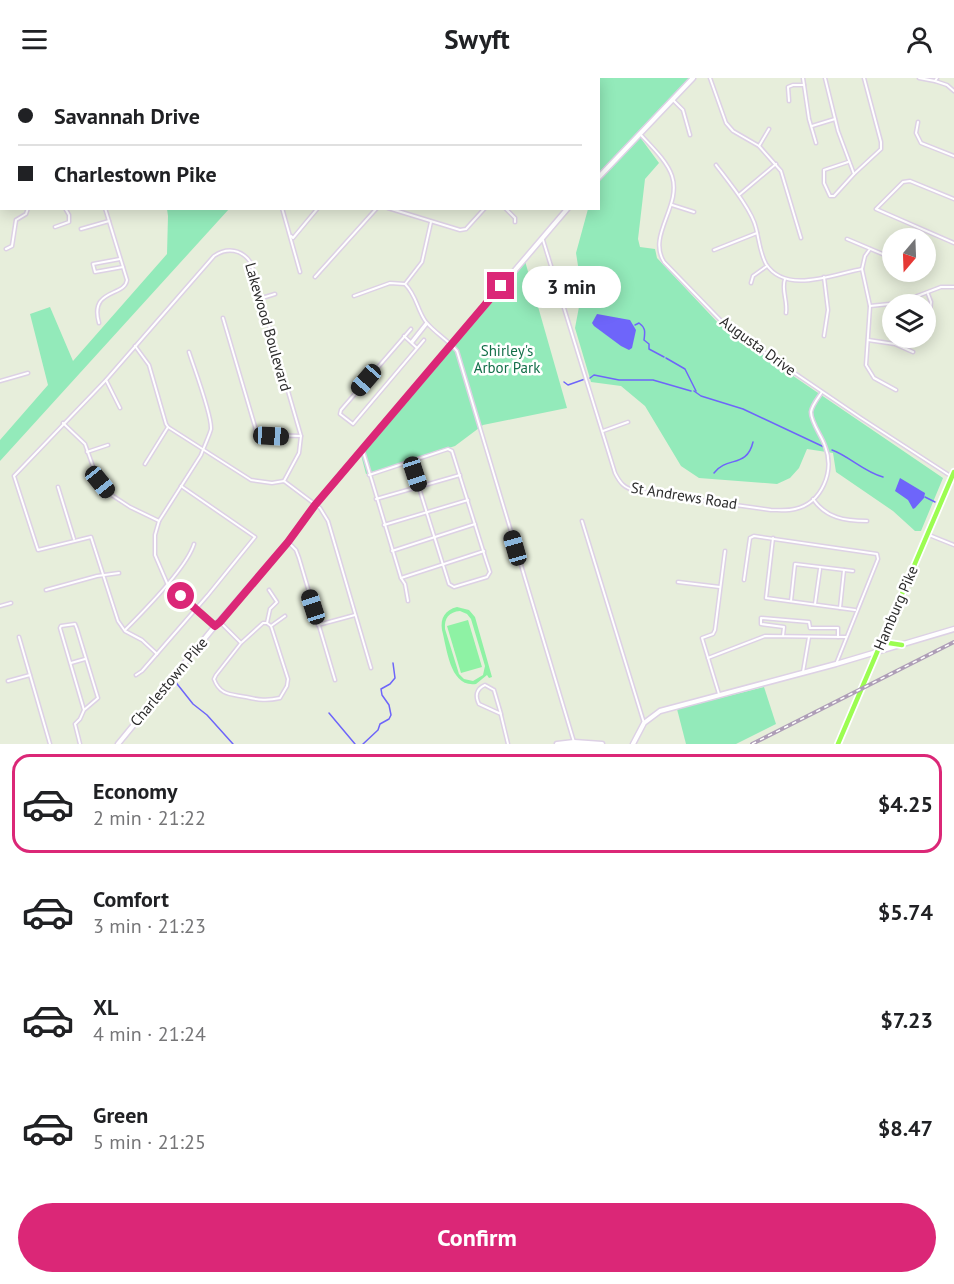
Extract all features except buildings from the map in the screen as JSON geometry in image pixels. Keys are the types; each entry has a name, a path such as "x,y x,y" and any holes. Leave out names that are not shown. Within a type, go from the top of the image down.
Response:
{"main road":[{"name":"Hamburg Pike","path":"838,744 953,475"},
{"path":"884,633 889,643 902,645"}],"street":[{"path":"600,176 693,78"},
{"path":"710,78 726,123 733,131 759,146 776,164 784,178 801,238"},
{"path":"803,78 809,118 816,143"},
{"path":"825,78 835,119 854,174"},
{"path":"848,162 824,170 824,183 830,196 834,196 881,150 881,142 864,78"},
{"path":"919,78 936,80 954,91"},
{"path":"789,101 788,87 793,84 804,85"},
{"path":"672,99 683,110 690,135"},
{"path":"812,126 835,119"},
{"path":"918,122 916,133 921,143 954,155"},
{"path":"759,146 769,129"},
{"name":"Augusta Drive","path":"640,134 671,172 674,188 672,205 659,243 660,256 664,262 728,328 822,392 953,475"},
{"path":"739,196 776,164"},
{"path":"716,165 739,196 756,226 763,257 768,266 785,279 802,280 862,269"},
{"path":"954,200 910,181 903,182 876,209 954,243"},
{"path":"672,205 694,212"},
{"path":"6,249 12,246 16,220 26,214 27,210"},
{"path":"55,227 69,222 66,210"},
{"path":"99,323 96,311 98,307 111,291 123,289 126,285 123,267 106,210"},
{"path":"283,210 300,272"},
{"path":"291,236 293,238 316,210"},
{"path":"315,277 375,210"},
{"path":"394,210 456,230 464,229 483,210"},
{"path":"507,210 515,218 515,222"},
{"name":"Charlestown Pike","path":"118,744 288,542 315,505 566,210"},
{"path":"81,229 109,222"},
{"path":"405,284 422,262 431,222"},
{"path":"714,249 757,233"},
{"name":"St Andrews Road","path":"542,238 615,473 622,485 630,490 771,510 794,510 813,499"},
{"path":"847,239 882,254"},
{"path":"870,249 865,256 862,269 870,306 866,365 874,378 896,390"},
{"name":"Lakewood Boulevard","path":"135,346 220,251 232,250 247,256 262,298 301,436"},
{"path":"120,259 93,264 95,272 123,267"},
{"path":"751,283 753,276 768,266"},
{"path":"824,277 828,310 824,336"},
{"path":"785,279 783,286 786,313"},
{"path":"354,296 390,283 405,284 416,298 427,323 457,351 574,742"},
{"path":"928,294 941,287 954,287"},
{"path":"262,298 275,294"},
{"path":"870,306 882,305"},
{"path":"223,318 256,430 264,435 301,436 299,453 284,481"},
{"path":"412,343 427,323"},
{"path":"411,329 340,414 353,424 424,340"},
{"path":"404,336 417,348"},
{"path":"868,340 895,344 913,352"},
{"path":"157,654 142,640 125,631 118,621 91,537 74,539 38,550 14,476 106,380 135,346 149,365 168,427 251,480 272,483 284,481 323,511 328,521 371,668"},
{"path":"189,352 211,431 203,444 204,449 159,521 155,535 155,555 167,583 215,626"},
{"path":"0,381 28,373"},
{"path":"106,380 120,408"},
{"path":"822,392 811,413 830,464 825,483 813,499 822,510 842,520 867,521"},
{"path":"603,431 628,422"},
{"path":"63,423 85,444 96,475 107,492 130,507 159,521"},
{"path":"145,464 168,427"},
{"path":"87,452 108,445"},
{"path":"369,475 411,462 450,450 453,452 490,572 487,577 451,586 442,564 411,462"},
{"path":"363,451 384,525 405,584 408,601"},
{"path":"376,499 460,475"},
{"path":"136,675 196,609 255,537 181,486"},
{"path":"58,487 74,539"},
{"path":"384,525 468,500"},
{"path":"582,521 644,723"},
{"path":"392,550 475,524"},
{"path":"928,534 954,545"},
{"path":"744,580 750,538 754,536 878,554 836,664"},
{"path":"773,538 766,598 856,610"},
{"path":"288,542 296,550 299,558 335,680"},
{"path":"125,631 167,583 192,551 194,544"},
{"path":"401,578 484,551"},
{"path":"719,694 702,638 714,632 725,551"},
{"path":"791,602 795,564 853,571"},
{"path":"815,604 820,567"},
{"path":"840,608 844,570"},
{"path":"46,590 97,576 119,573"},
{"path":"678,582 720,588"},
{"path":"267,623 270,609 277,602 268,590"},
{"path":"0,606 10,603"},
{"path":"318,625 355,615"},
{"path":"271,626 285,616"},
{"path":"783,636 784,627 760,624 761,618 809,622 810,628 838,628 838,637"},
{"path":"220,622 241,643"},
{"path":"263,623 271,626 288,679 280,698 265,701 226,694 220,690 214,680 216,675 241,643 263,623"},
{"path":"80,744 75,724 84,710 98,698 75,624 61,626 84,710"},
{"path":"633,744 644,723 660,711 836,664 954,629"},
{"path":"708,658 765,636 846,637"},
{"path":"19,637 50,744"},
{"path":"802,673 810,637"},
{"path":"71,663 85,659"},
{"path":"8,681 30,675"},
{"path":"501,714 478,704 476,694 482,687 489,686 494,690 501,714 508,744"},
{"path":"556,744 574,742 602,744"}],"green space":[{"path":"600,78 691,78 637,133 659,163 645,179 638,239 640,247 655,249 657,258 721,326 943,478 921,531 915,531 893,511 836,472 833,453 807,449 799,468 790,478 777,484 699,478 681,466 645,406 621,386 591,382 575,328 582,291 576,253 588,210 600,210"},
{"path":"167,210 228,210 0,461 0,440 48,385 30,314 50,307 73,361 167,254"},
{"name":"Shirley's Arbor Park","path":"525,261 567,408 483,425 455,446 366,474 361,455"},
{"path":"453,608 469,610 475,617 492,677 489,678 487,675 476,684 467,684 460,680 451,666 442,622 446,612","holes":["460,611 471,619 485,666 483,675 473,681 464,679 459,674 445,629 445,622 450,614"]},
{"path":"468,620 482,667 461,673 447,626"},
{"path":"764,687 776,724 736,744 686,744 677,709"}],"shaded area":[{"path":"597,314 630,320 636,330 632,348 629,350 621,346 594,326 592,323"},
{"path":"900,478 925,493 924,498 913,509 908,500 895,491"}],"waterway":[{"path":"635,325 639,323 643,327 644,340 649,344 649,349 664,357"},
{"path":"666,358 685,369 696,391"},
{"path":"590,378 594,375 619,380 653,380 691,391"},
{"path":"564,382 568,385 585,379"},
{"path":"694,391 701,396 743,409 824,447"},
{"path":"714,473 719,468 741,459 750,450 753,442"},
{"path":"832,450 869,472 883,477"},
{"path":"925,497 935,502"},
{"path":"363,744 391,715 381,689 395,678 393,663"},
{"path":"174,680 193,704 207,715 233,744"},
{"path":"329,713 355,744"}],"railway":[{"path":"752,744 954,642"}],"route":[{"path":"181,596 215,626 220,622 288,542 315,505 501,286"}]}
